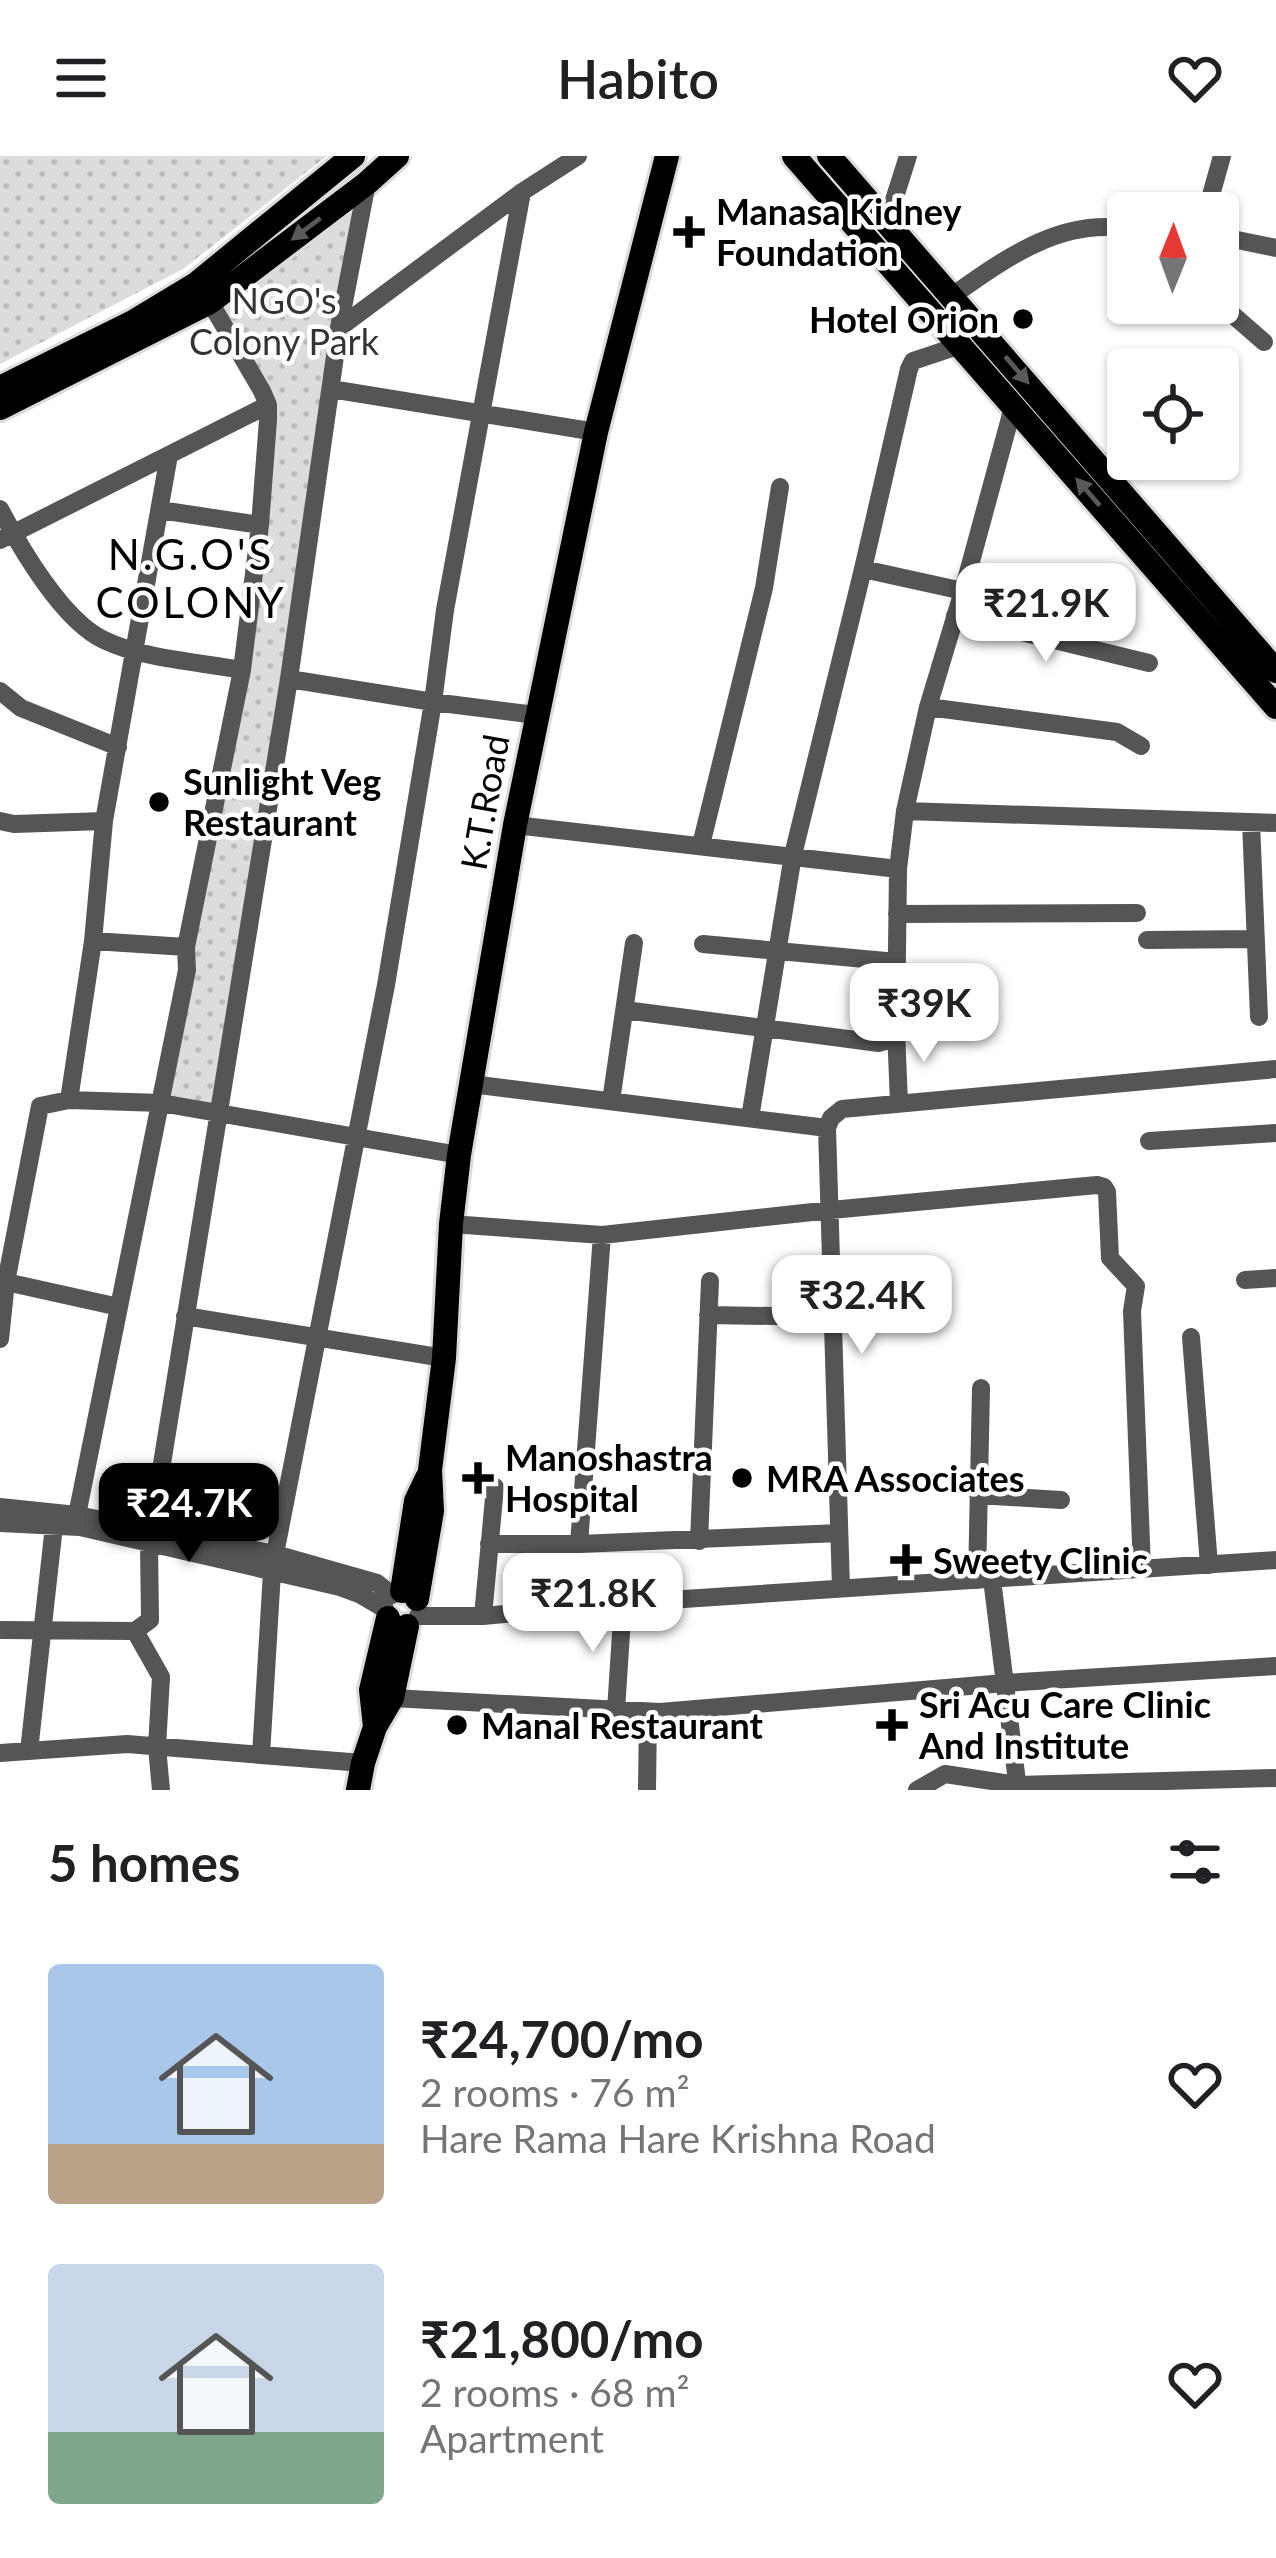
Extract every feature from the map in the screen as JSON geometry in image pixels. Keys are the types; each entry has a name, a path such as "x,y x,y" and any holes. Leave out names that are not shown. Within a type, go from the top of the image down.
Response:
{"main road":[{"path":"0,388 133,322 196,284 353,156"},
{"path":"0,408 210,302 397,156"},
{"name":"K.T.Road","path":"364,1783 375,1726 371,1690 432,1511 430,1470 444,1358 459,1155 515,825 596,432 667,156"},
{"path":"794,156 920,279 952,296 1276,671"},
{"path":"829,156 887,222 962,345 1276,707"},
{"name":"K.T.Road","path":"375,1726 392,1699 401,1608"}],"street":[{"path":"339,328 578,156"},
{"path":"887,222 908,156"},
{"path":"1212,192 1222,156"},
{"path":"0,1630 135,1631 150,1620 150,1538 290,679 339,328 367,183"},
{"path":"261,1755 273,1563 386,985 445,610 522,192"},
{"path":"952,296 1007,256 1037,242 1107,227"},
{"path":"1239,240 1276,248"},
{"path":"77,1515 187,970 187,947 242,670 260,525 268,405 210,302"},
{"path":"1239,320 1264,342"},
{"path":"750,1118 793,855 910,364 962,345"},
{"path":"331,389 596,432"},
{"path":"7,537 268,405"},
{"path":"899,1103 898,868 905,811 928,706 1013,407"},
{"path":"68,1100 93,941 104,820 169,455"},
{"path":"701,845 764,588 780,487"},
{"path":"0,509 7,537 68,614 106,641 242,670"},
{"path":"160,511 260,525"},
{"path":"863,569 963,591"},
{"path":"955,616 1149,663"},
{"path":"290,679 536,715"},
{"path":"0,691 21,709 118,747"},
{"path":"928,706 1118,733 1141,746"},
{"path":"905,811 1276,823"},
{"path":"0,821 104,820"},
{"path":"1251,822 1259,1017"},
{"path":"515,825 898,868"},
{"path":"898,914 1137,913"},
{"path":"1147,940 1256,939"},
{"path":"93,941 187,947"},
{"path":"611,1101 634,943"},
{"path":"703,944 897,962"},
{"path":"625,1010 879,1043 890,1040 896,1030"},
{"path":"841,1588 827,1128 831,1118 842,1109 1276,1069"},
{"path":"471,1084 827,1128"},
{"path":"0,1340 6,1282 40,1106 68,1100 160,1103 459,1155"},
{"path":"1149,1141 1276,1133"},
{"path":"451,1224 602,1235 1104,1187 1110,1258 1136,1286 1132,1310 1142,1569"},
{"path":"579,1544 602,1235"},
{"path":"1245,1280 1276,1278"},
{"path":"699,1541 710,1281"},
{"path":"6,1282 119,1307"},
{"path":"708,1315 834,1317"},
{"path":"185,1316 444,1358"},
{"path":"1190,1337 1209,1564"},
{"path":"981,1388 979,1495 984,1579 1005,1682 1018,1788"},
{"path":"483,1616 495,1487"},
{"path":"979,1495 1061,1500"},
{"path":"0,1507 77,1515 150,1538"},
{"path":"0,1523 150,1538 273,1563 401,1608 483,1616 1276,1560"},
{"path":"29,1751 54,1526"},
{"path":"490,1544 839,1533"},
{"path":"616,1710 623,1603"},
{"path":"135,1631 161,1677 157,1747 161,1790"},
{"path":"392,1699 648,1712 1005,1682 1276,1666"},
{"path":"647,1790 648,1712"},
{"path":"0,1753 127,1744 261,1755 364,1783"},
{"path":"917,1790 945,1774 1018,1788 1276,1778"}],"green space":[{"path":"0,156 327,156 183,269 0,364"},
{"name":"NGO's Colony Park","path":"367,183 218,1113 158,1103 249,659 268,405 210,302"}],"place":[{"name":"Manasa Kidney Foundation","path":"689,232"},
{"name":"Hotel Orion","path":"1023,319"},
{"name":"Sunlight Veg Restaurant","path":"159,802"},
{"name":"Manoshastra Hospital","path":"478,1478"},
{"name":"MRA Associates","path":"742,1478"},
{"name":"Sweety Clinic","path":"906,1560"},
{"name":"Manal Restaurant","path":"457,1725"},
{"name":"Sri Acu Care Clinic And Institute","path":"892,1725"}],"district":[{"name":"N.G.O'S COLONY","path":"191,578"}]}
